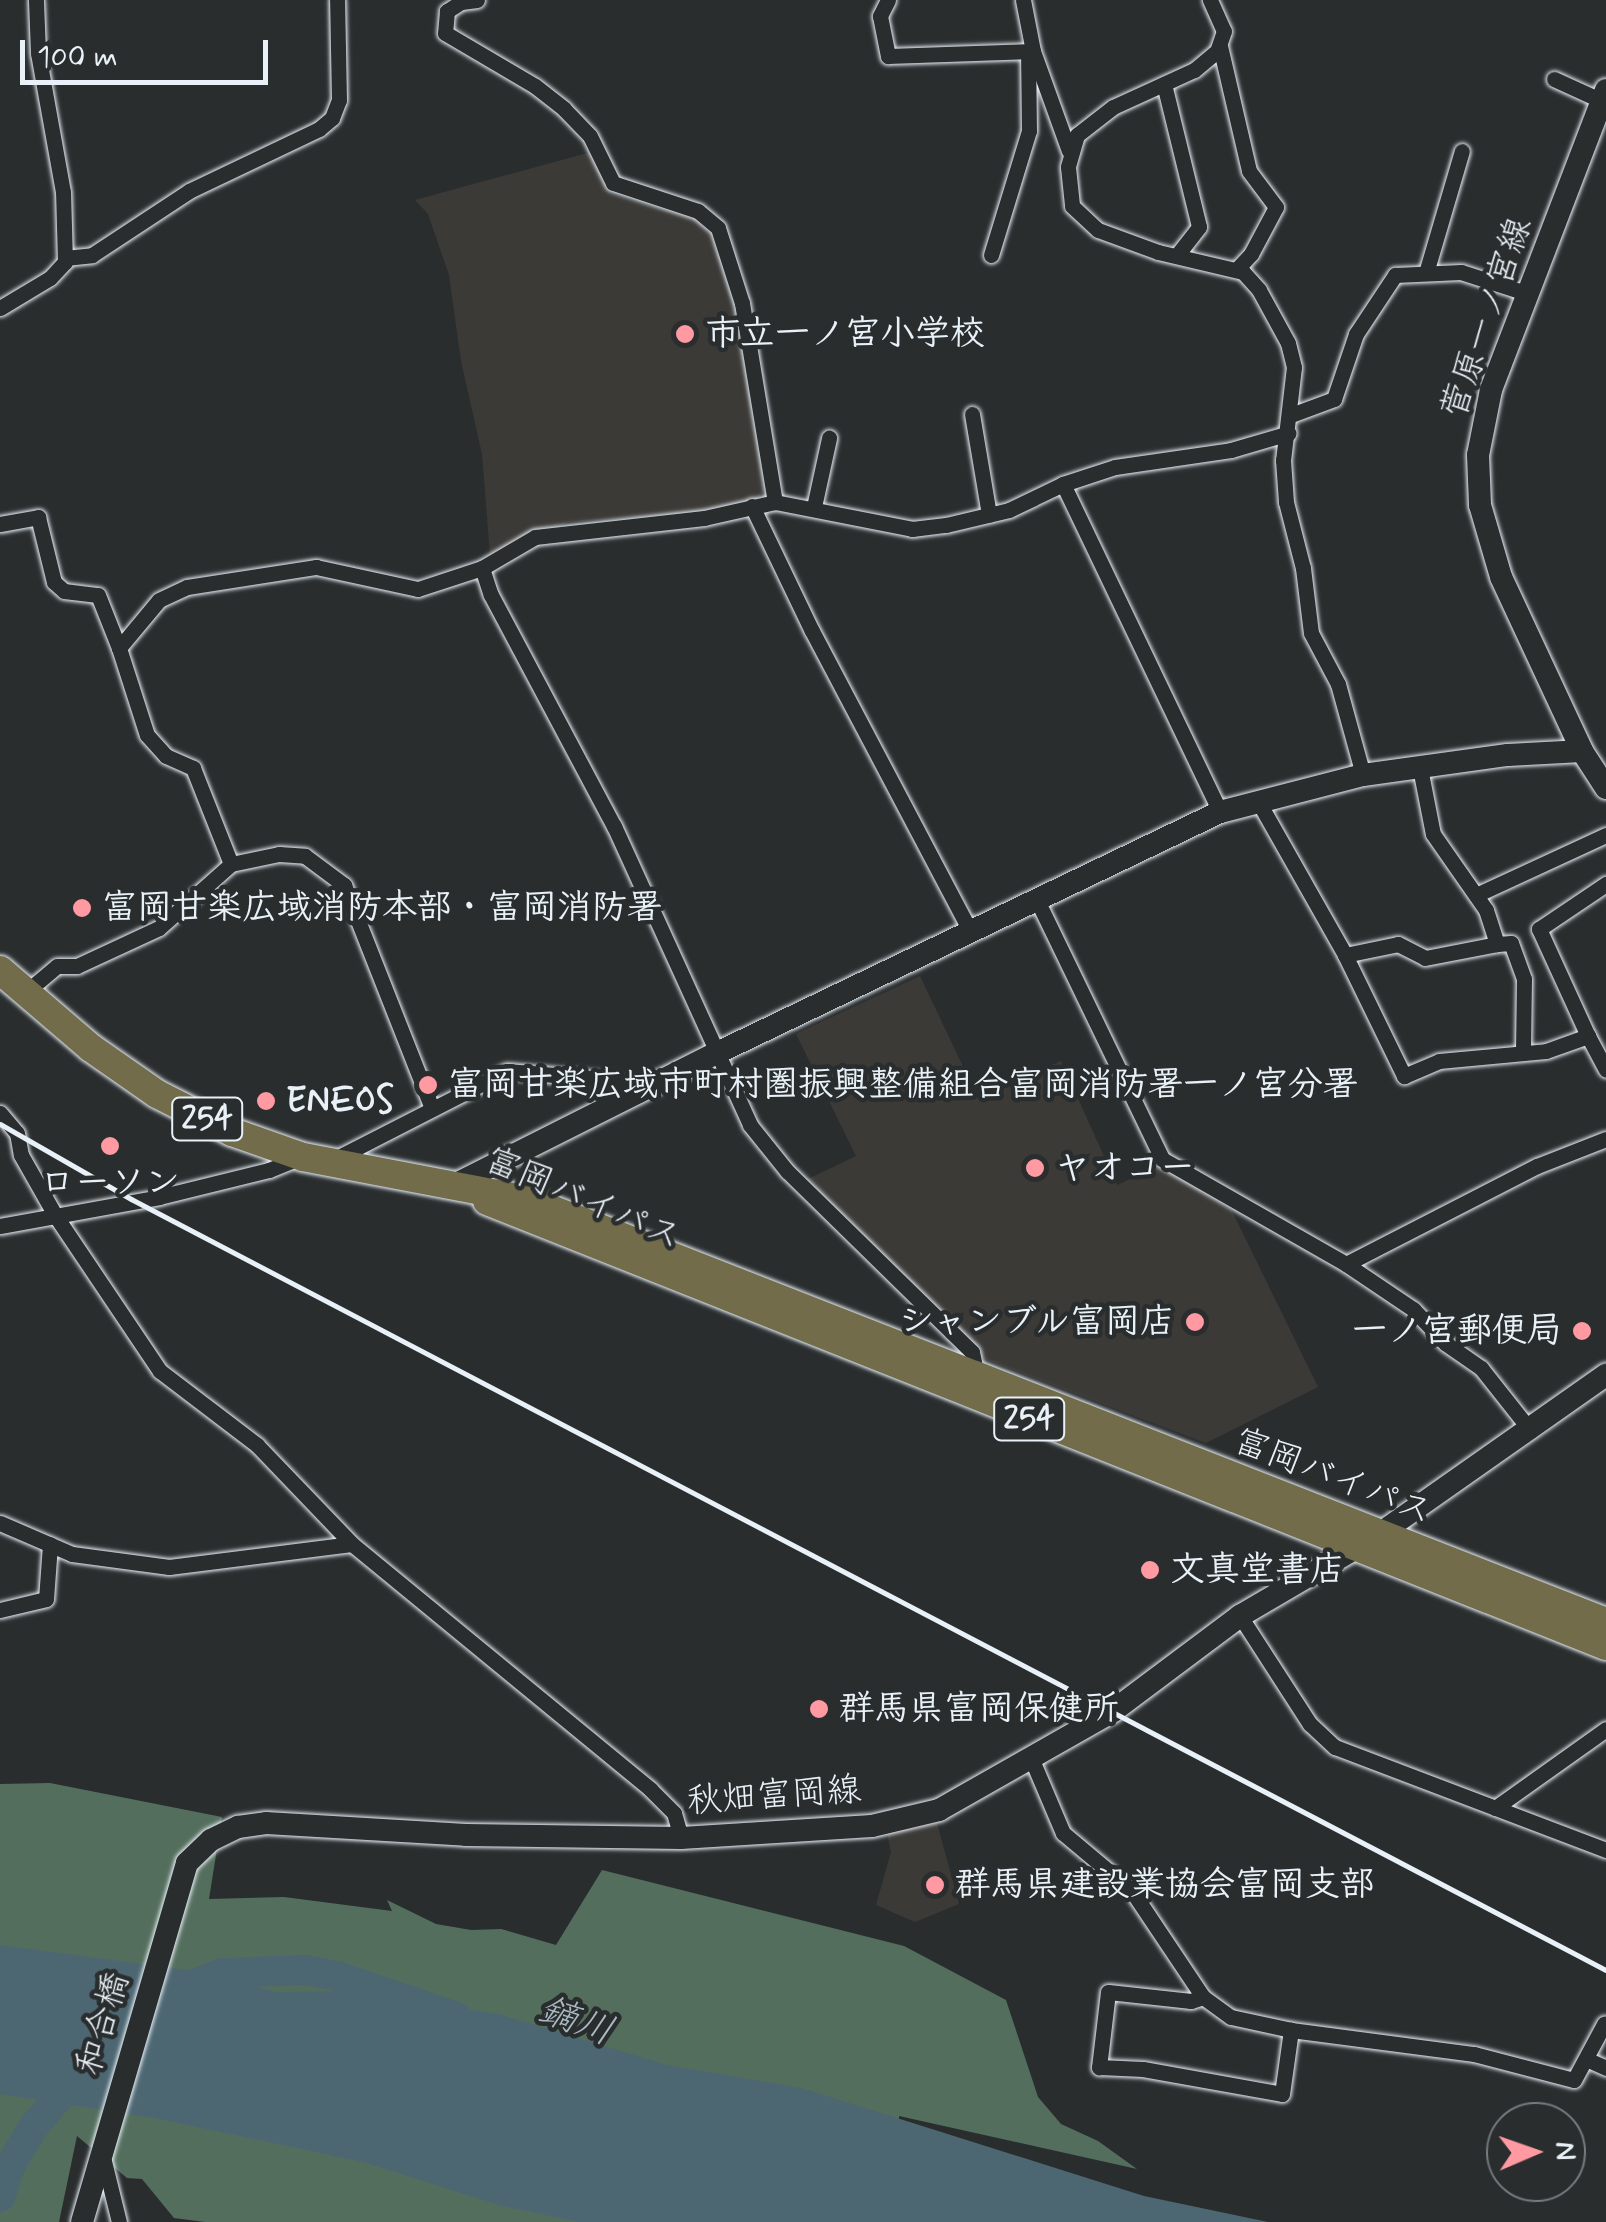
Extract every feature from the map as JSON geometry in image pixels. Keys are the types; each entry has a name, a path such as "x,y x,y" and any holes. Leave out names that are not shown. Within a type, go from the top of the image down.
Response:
{"highway":[{"name":"254","path":"0,970 91,1048 156,1094 232,1132 316,1159 454,1185"},
{"name":"富岡バイパス","path":"454,1185 528,1200 977,1377 1606,1646"},
{"name":"富岡バイパス","path":"454,1185 522,1219 1365,1541 1606,1622"}],"main road":[{"name":"菅原一ノ宮線","path":"1604,95 1491,390 1478,455 1480,505 1500,577 1582,751 1606,788"},
{"path":"454,1185 717,1053 1220,812 1363,775 1508,755 1582,751"},
{"name":"秋畑富岡線","path":"164,1941 187,1863 211,1840 238,1827 266,1823 466,1835 681,1838 872,1826 939,1810 1113,1711 1240,1616 1365,1541 1531,1431 1606,1375"},
{"name":"和合橋","path":"102,2153 164,1941"},
{"path":"82,2222 102,2153"}],"street":[{"path":"0,308 50,278 65,258 63,192 42,89 36,0"},
{"path":"65,258 92,255 190,191 319,129 332,118 339,100 336,0"},
{"path":"477,0 461,2 446,11 445,34 536,86 564,110 590,136 613,182 698,211 718,228 742,303 774,502"},
{"path":"888,0 880,16 888,56 1030,52"},
{"path":"1024,0 1030,52 1030,131"},
{"path":"1210,0 1224,30 1220,46 1248,171 1276,206 1252,254 1236,269"},
{"path":"1070,151 1089,122 1194,70 1220,46"},
{"path":"1030,52 1070,151 1072,206 1084,220 1098,230 1236,269 1259,290 1288,344 1294,367 1283,460 1286,502 1303,568 1311,633 1338,684 1363,775"},
{"path":"1554,79 1604,95"},
{"path":"1164,84 1198,227 1177,255"},
{"path":"991,255 1030,131 1047,95"},
{"path":"1426,273 1462,151"},
{"path":"1291,415 1334,400 1356,334 1396,274 1461,272 1528,294"},
{"path":"972,414 989,515"},
{"path":"119,648 160,600 187,587 316,567 418,589 482,568 535,537 704,518 774,502 912,529 989,515 1115,467 1231,450 1289,433"},
{"path":"814,507 829,438"},
{"path":"1063,484 1220,812"},
{"path":"752,506 812,631 970,931"},
{"path":"0,524 38,517 54,582 64,591 98,595 147,735 166,756 193,768 231,864"},
{"path":"482,568 490,596 614,826 750,1125 774,1156 972,1352 977,1377"},
{"path":"1420,768 1432,834 1476,895 1524,979 1523,1053"},
{"path":"1258,801 1345,955 1404,1076 1439,1061 1546,1051 1588,1036"},
{"path":"1476,895 1606,836"},
{"path":"26,992 57,966 76,966 158,928 231,864 278,854 305,856 344,885 432,1108"},
{"path":"1345,955 1398,944 1425,958 1504,944 1539,929 1606,884"},
{"path":"1037,900 1162,1158 1346,1264 1413,1309 1444,1343 1482,1368 1531,1431"},
{"path":"1539,929 1606,1070"},
{"path":"0,1226 159,1196 316,1159 507,1071 614,1080 629,1098"},
{"path":"0,1114 17,1133 21,1155 55,1215 160,1372 257,1445 352,1544 650,1788 674,1812 681,1838"},
{"path":"1346,1264 1537,1166 1606,1139"},
{"path":"0,1523 72,1554 169,1567 352,1544"},
{"path":"0,1610 46,1598 50,1544"},
{"path":"1240,1616 1310,1724 1334,1747 1606,1850"},
{"path":"1495,1808 1606,1729"},
{"path":"1032,1760 1063,1834 1132,1892 1204,1997 1231,2017 1291,2030 1474,2054 1574,2080 1604,2024"},
{"path":"1204,1997 1192,2001 1108,1992 1099,2067 1143,2069 1282,2094 1291,2030"},
{"path":"1586,2058 1606,2068"},
{"path":"102,2153 119,2222"}],"shaded area":[{"path":"591,152 611,194 695,219 712,236 737,306 765,489 757,500 699,513 569,522 490,554 482,454 461,361 449,275 428,214 415,200"},
{"path":"920,976 978,1098 1061,1061 1117,1185 1161,1165 1231,1209 1318,1387 1206,1443 984,1359 806,1180 856,1156 796,1034"},
{"path":"937,1823 959,1904 915,1922 876,1905 891,1852 887,1833"}],"green space":[{"path":"50,1783 222,1817 209,1899 284,1897 392,1911 387,1900 436,1924 471,1930 501,1929 556,1945 602,1870 904,1946 1006,2000 1038,2097 1061,2124 1098,2141 1137,2169 899,2116 898,2222 205,2222 174,2218 142,2179 127,2178 77,2136 59,2222 0,2222 0,1784"}],"water":[{"path":"0,1945 187,1970 277,1992 340,1991 499,2014 667,2065 802,2088 1144,2196 1268,2222 579,2222 502,2206 363,2162 154,2118 0,2094"}],"waterway":[{"name":"鏑川","path":"178,1990 223,1973 306,1970 337,1976 457,2017"},
{"path":"0,2197 11,2164 34,2126 62,2094 86,2079"}],"railway":[{"path":"0,1124 131,1199 1606,1970"}],"place":[{"name":"市立一ノ宮小学校","path":"685,334"},
{"name":"富岡甘楽広域消防本部・富岡消防署","path":"82,908"},
{"name":"富岡甘楽広域市町村圏振興整備組合富岡消防署一ノ宮分署","path":"428,1085"},
{"name":"ENEOS","path":"266,1101"},
{"name":"ローソン","path":"110,1146"},
{"name":"ヤオコー","path":"1035,1168"},
{"name":"シャンブル富岡店","path":"1195,1322"},
{"name":"一ノ宮郵便局","path":"1582,1331"},
{"name":"文真堂書店","path":"1150,1570"},
{"name":"群馬県富岡保健所","path":"819,1709"},
{"name":"群馬県建設業協会富岡支部","path":"935,1885"}]}
